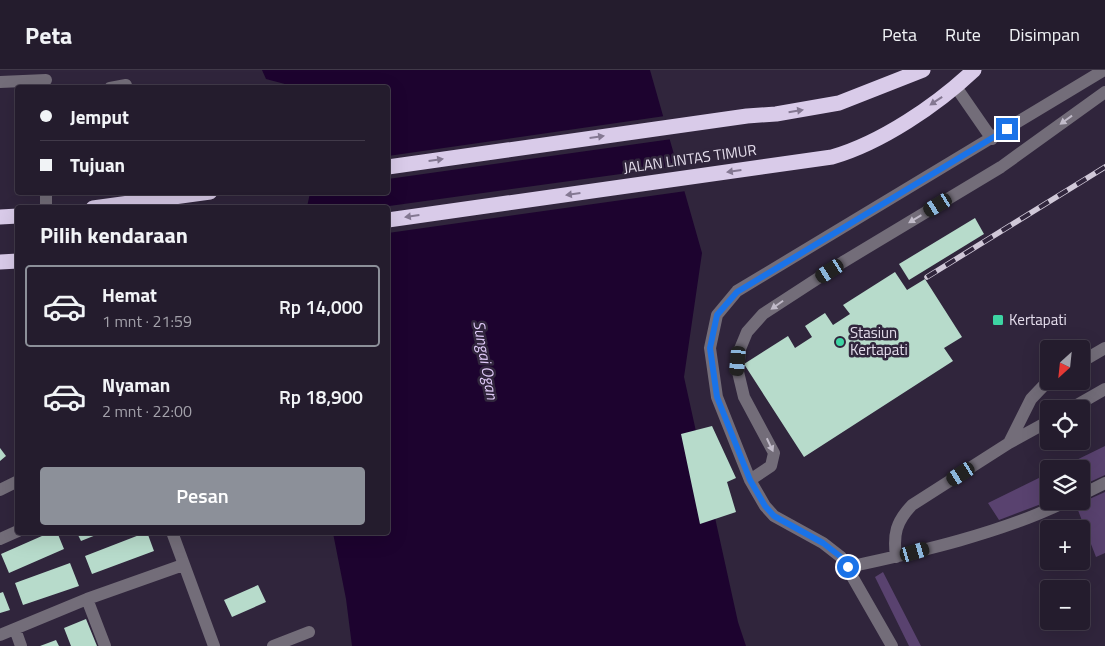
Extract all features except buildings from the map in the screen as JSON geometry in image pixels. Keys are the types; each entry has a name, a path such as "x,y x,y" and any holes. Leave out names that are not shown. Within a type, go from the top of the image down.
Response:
{"highway":[{"path":"390,167 747,116 776,114 839,103 921,70"},
{"name":"JALAN LINTAS TIMUR","path":"390,220 818,160 854,151 886,134 956,87 974,70"},
{"path":"117,205 192,195"},
{"path":"0,217 15,216"},
{"path":"0,262 15,261"}],"street":[{"path":"892,646 841,557 823,543 774,516 765,506 750,480 717,397 710,348 712,330 717,315 724,303 737,292 1104,70"},
{"path":"0,82 46,79"},
{"path":"122,85 126,84"},
{"path":"956,87 992,139"},
{"path":"750,480 771,466 774,453 744,397 738,372 740,350 747,332 763,314 843,262 1001,167 1105,92"},
{"path":"1090,357 1105,348"},
{"path":"1009,443 1028,403 1040,388"},
{"path":"1086,400 1105,389"},
{"path":"896,557 895,529 902,516 912,505 1040,425"},
{"path":"0,490 15,482"},
{"path":"1090,490 1105,483"},
{"path":"848,567 896,557 971,536 1048,510"},
{"path":"0,539 15,532"},
{"path":"173,535 214,646"},
{"path":"0,635 88,599 183,565"},
{"path":"88,599 105,646"},
{"path":"15,629 22,646"},
{"path":"273,646 309,632"}],"shaded area":[{"path":"1105,446 1105,475 1090,482 1090,460 1076,460"},
{"path":"1040,477 1040,504 999,520 988,503"},
{"path":"1105,492 1105,553 1096,557 1090,541 1090,520 1082,520 1078,510 1090,510 1090,499"},
{"path":"883,572 921,646 909,646 875,577"}],"water":[{"name":"Sungai Ogan","path":"262,70 650,70 702,253 684,377 738,622 746,646 352,646 346,599 333,535 390,535 390,205 307,205 310,195 390,195 390,85 288,85 266,79"}],"pier":[{"path":"665,116 672,139 390,179 390,156"},
{"path":"679,166 686,191 390,233 390,206"}],"railway":[{"path":"927,277 1105,167"}],"place":[{"name":"Kertapati","path":"998,320"},
{"name":"Stasiun Kertapati","path":"840,342"}],"route":[{"path":"848,567 836,551 774,516 756,493 717,397 710,348 712,330 717,315 724,303 737,292 1007,129"}]}
